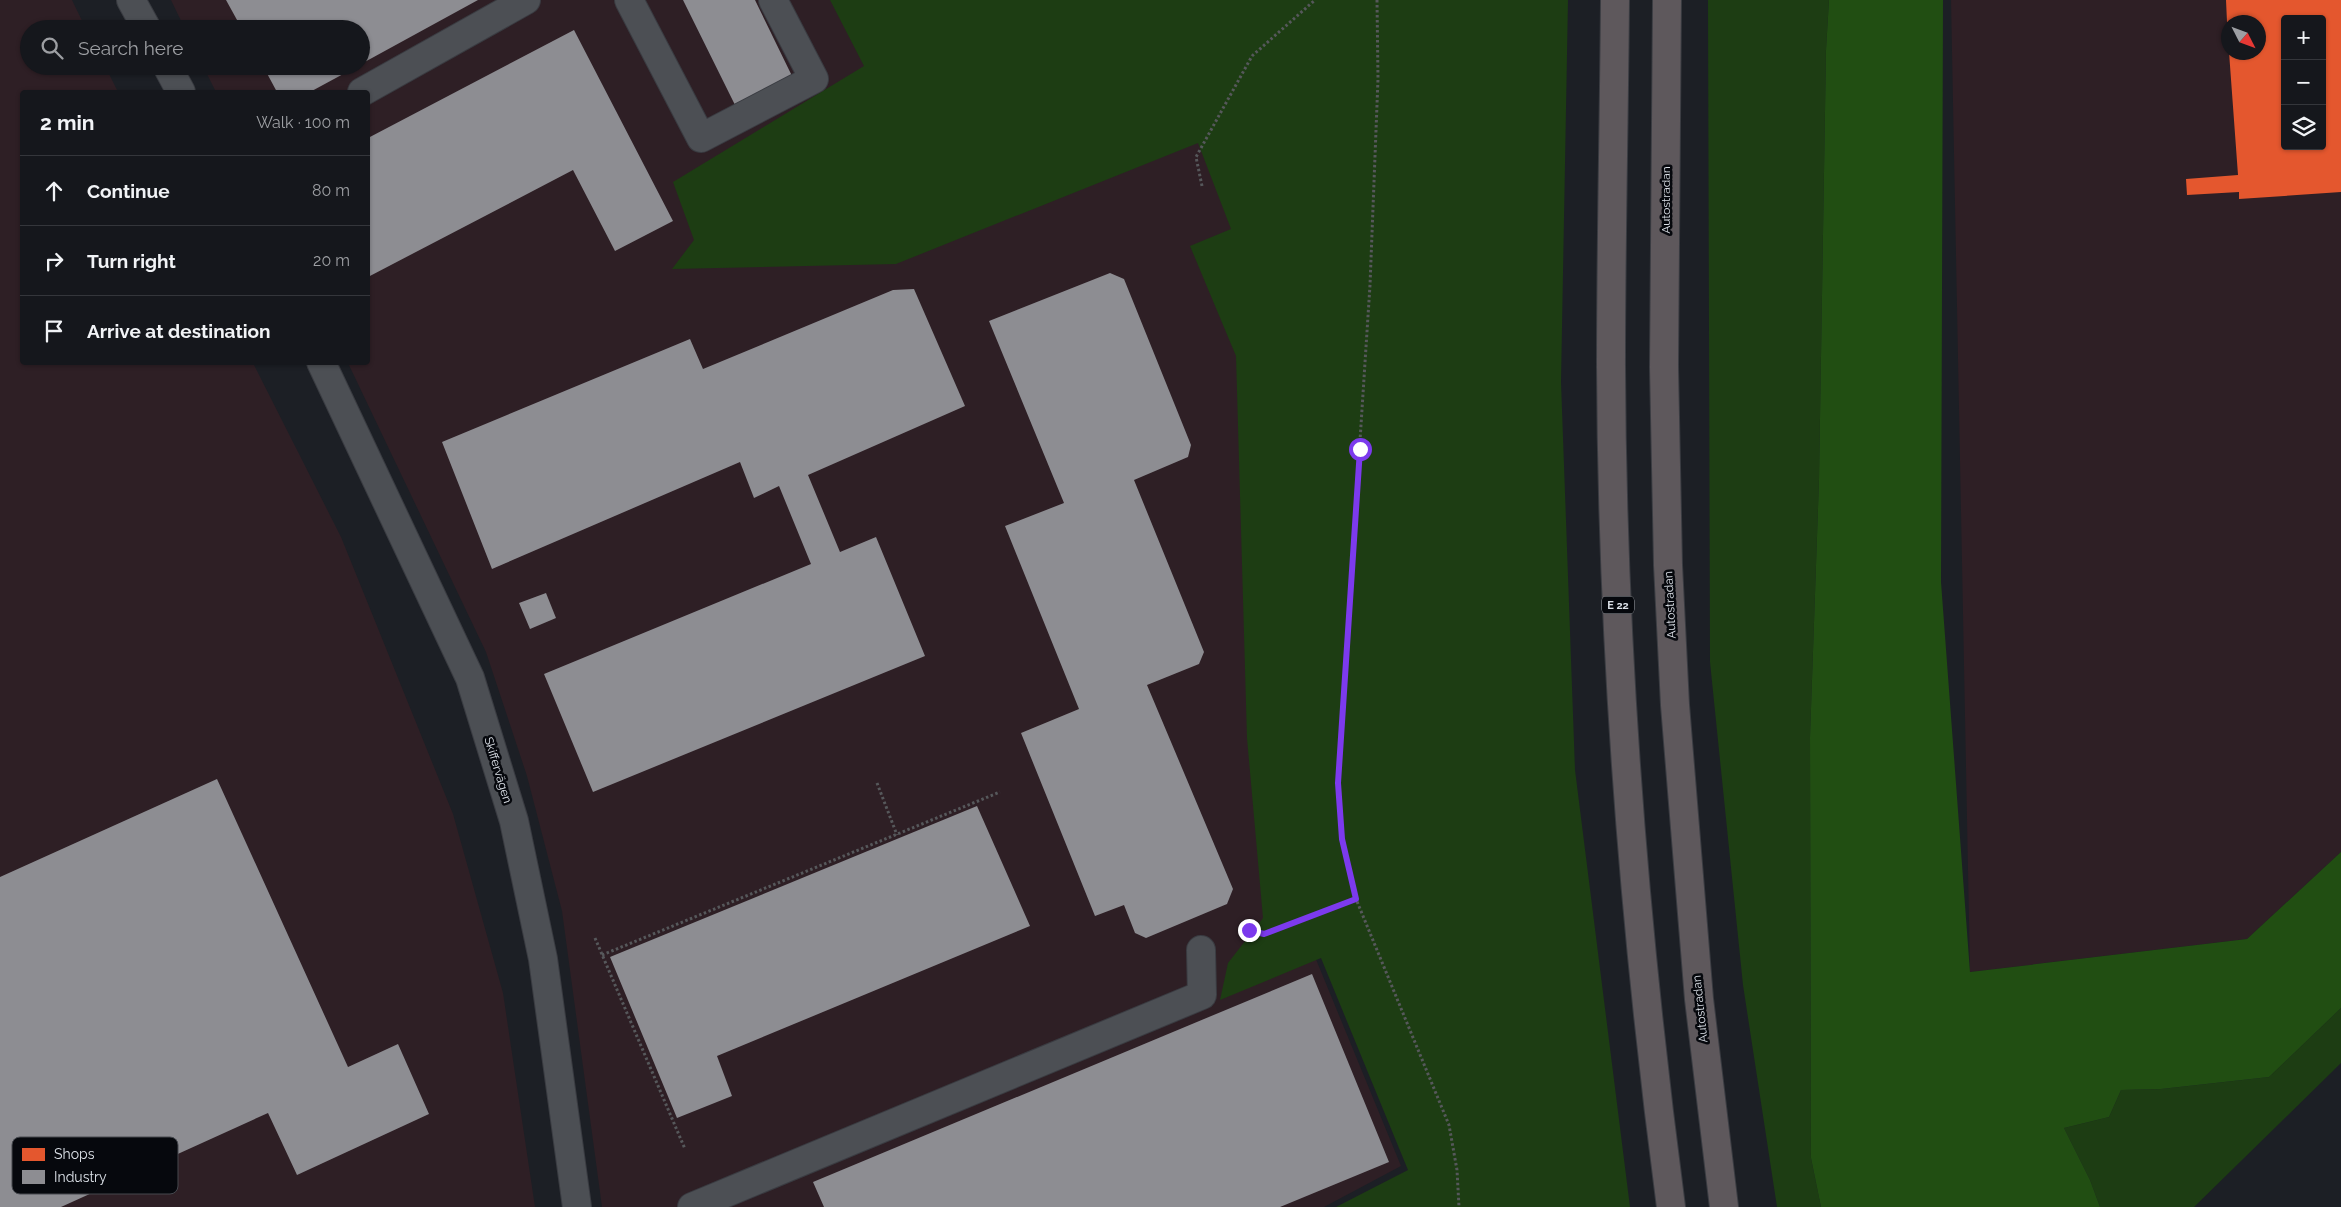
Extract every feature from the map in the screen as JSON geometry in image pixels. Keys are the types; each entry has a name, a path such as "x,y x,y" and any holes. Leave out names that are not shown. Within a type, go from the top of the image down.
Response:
{"highway":[{"name":"E 22","path":"1615,0 1611,366 1622,700 1646,1008 1671,1207"},
{"name":"Autostradan","path":"1667,0 1664,367 1668,565 1675,705 1699,999 1724,1207"}],"street":[{"path":"132,0 142,20"},
{"path":"366,90 526,0"},
{"path":"629,0 702,138 814,79 773,0"},
{"path":"172,75 180,90"},
{"name":"Skiffervägen","path":"322,365 470,678 514,821 543,959 577,1207"},
{"path":"692,1207 1202,995 1201,950"}],"path":[{"path":"1202,186 1196,157 1252,56 1315,0"},
{"path":"1377,0 1378,79 1370,285 1338,783 1342,839 1356,899 1449,1125 1458,1170 1459,1207"},
{"path":"877,783 897,835"},
{"path":"602,955 1000,792"},
{"path":"1249,930 1264,934 1356,899"},
{"path":"595,938 685,1149"}],"shaded area":[{"path":"0,0 72,0 82,20 20,20 20,75 110,75 117,90 20,90 20,365 254,365 341,537 453,814 503,993 535,1207 0,1207"},
{"path":"171,0 1302,0 1306,935 1401,1166 1324,1207 602,1207 562,911 527,776 486,652 349,365 370,365 370,90 215,90 208,75 370,75 370,20 181,20"},
{"path":"1951,0 2341,0 2341,852 2247,939 1970,972"}],"green space":[{"path":"830,0 1568,0 1561,382 1575,770 1630,1207 1336,1207 1408,1170 1321,958 1220,1000 1228,963 1263,918 1247,738 1236,356 1190,246 1231,229 1198,143 896,264 672,269 694,240 673,182 864,66"},
{"path":"1708,0 1829,0 1826,50 1819,480 1810,737 1811,1158 1821,1207 1777,1207 1743,985 1710,662"},
{"path":"1829,0 1943,0 1941,582 1970,972 2247,939 2341,852 2341,1008 2269,1077 2161,1089 2121,1090 2109,1117 2064,1128 2090,1180 2100,1207 1821,1207 1811,1158 1810,737 1819,480 1826,50"},
{"path":"2341,1008 2341,1063 2194,1207 2100,1207 2090,1180 2064,1128 2109,1117 2121,1090 2161,1089 2269,1077"}],"building: Shops":[{"path":"2226,0 2341,0 2341,192 2239,199 2239,192 2187,195 2186,179 2238,175 2230,60 2266,60 2266,15 2227,15"}],"building: Industry":[{"path":"226,0 478,0 370,59 370,20 237,20"},
{"path":"683,0 755,0 792,76 735,105"},
{"path":"574,30 673,221 615,251 573,170 370,276 370,137"},
{"path":"268,75 341,75 314,90 276,90"},
{"path":"1110,273 1124,279 1191,445 1188,457 1134,480 1204,652 1199,664 1147,685 1233,889 1227,904 1146,938 1135,933 1124,905 1095,916 1021,733 1079,709 1005,526 1064,503 989,321"},
{"path":"914,289 965,406 808,475 840,552 876,537 925,656 593,792 544,674 811,564 779,486 754,498 740,462 492,569 442,442 690,339 703,369 893,290"},
{"path":"546,593 556,618 530,629 519,603"},
{"path":"217,779 348,1067 398,1044 429,1114 297,1175 268,1113 178,1154 178,1137 12,1137 12,1194 90,1194 61,1207 0,1207 0,877"},
{"path":"977,806 1030,926 717,1056 732,1096 677,1118 610,957"},
{"path":"1312,974 1389,1162 1280,1207 824,1207 813,1182"}],"route":[{"path":"1249,930 1264,934 1356,899 1342,839 1338,783 1360,449"}]}
